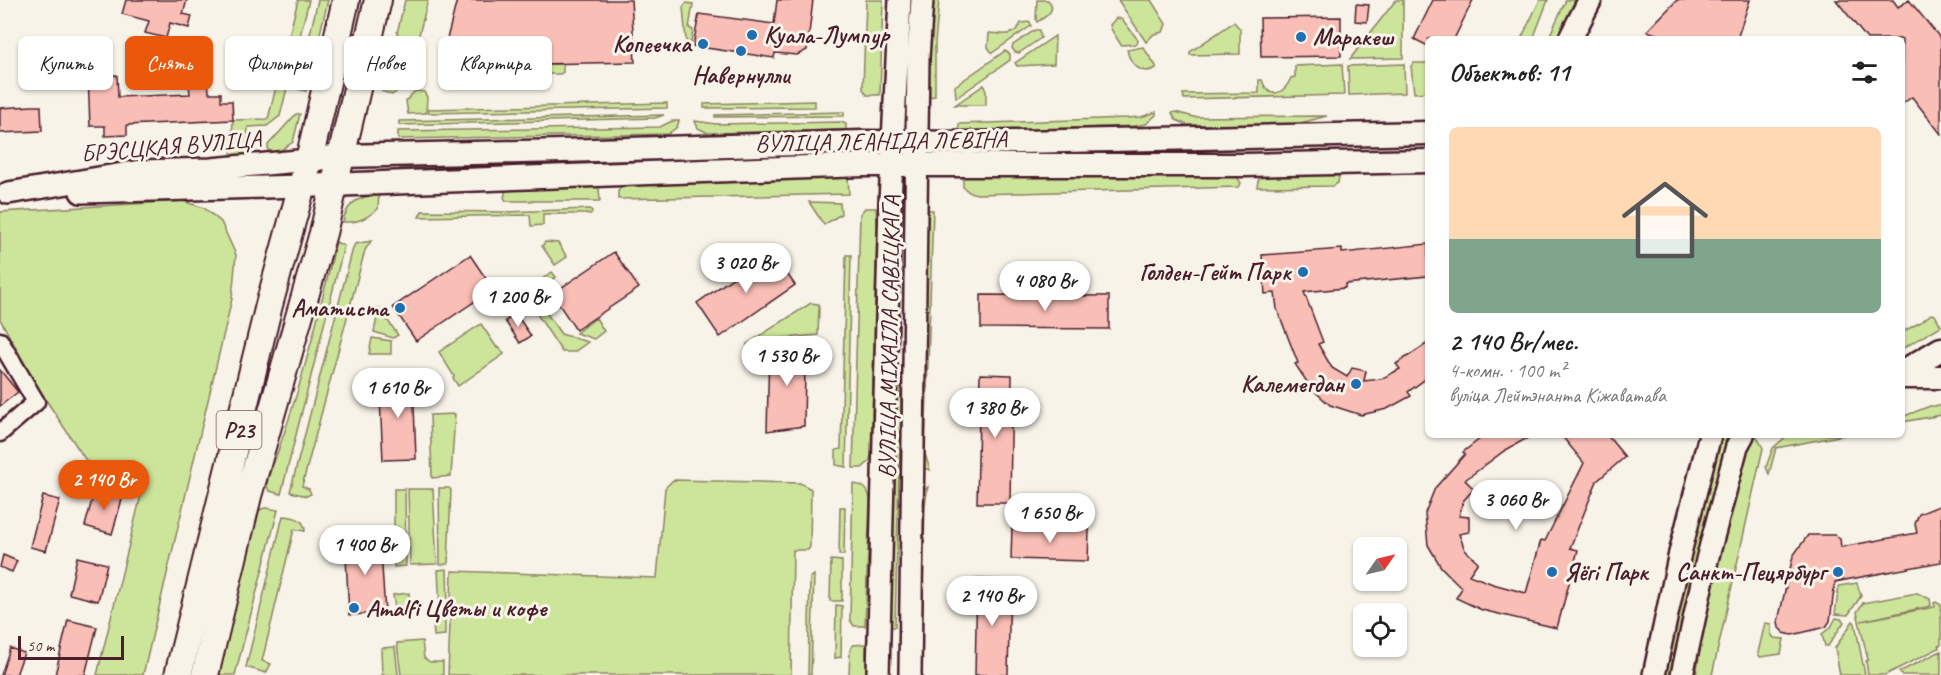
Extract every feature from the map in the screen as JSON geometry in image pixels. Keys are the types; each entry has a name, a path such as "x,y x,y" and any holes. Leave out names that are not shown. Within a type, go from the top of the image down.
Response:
{"main road":[{"name":"Р23","path":"178,675 269,304 309,160 346,0"},
{"name":"Р23","path":"205,675 248,496 322,239 378,0"},
{"path":"1572,36 1590,0"},
{"name":"ВУЛІЦА ЛЕАНІДА ЛЕВІНА","path":"341,156 892,142 1425,134"},
{"name":"БРЭСЦКАЯ ВУЛІЦА","path":"309,160 341,156"},
{"name":"ВУЛІЦА ЛЕАНІДА ЛЕВІНА","path":"334,184 917,165 1245,165 1425,161"},
{"name":"БРЭСЦКАЯ ВУЛІЦА","path":"302,186 334,184"},
{"path":"1905,370 1941,349"},
{"path":"1905,377 1941,376"}],"street":[{"name":"ВУЛІЦА МІХАІЛА САВІЦКАГА","path":"878,675 891,166 900,0"},
{"name":"ВУЛІЦА МІХАІЛА САВІЦКАГА","path":"910,675 918,58 922,0"},
{"name":"БРЭСЦКАЯ ВУЛІЦА","path":"4,194 141,171 211,169 309,160"},
{"name":"БРЭСЦКАЯ ВУЛІЦА","path":"4,194 302,186"},
{"path":"0,341 36,402 0,433"},
{"path":"1654,675 1680,554 1709,438"},
{"path":"1682,675 1707,560 1737,446 1741,438"}],"green space":[{"path":"298,0 309,0 300,36 289,36"},
{"path":"318,0 328,0 319,36 310,36"},
{"path":"405,0 428,0 419,36 399,36 397,33"},
{"path":"866,0 883,0 880,95 867,95 863,89"},
{"path":"931,0 939,0 935,43 935,96 928,97"},
{"path":"1037,0 1048,0 1052,7 1044,18 1037,22 1036,20"},
{"path":"1118,0 1151,0 1166,24 1163,32 1154,34 1146,42"},
{"path":"1396,0 1403,0 1403,58 1350,59"},
{"path":"1540,0 1548,0 1534,36 1522,36"},
{"path":"1566,0 1575,0 1558,36 1549,36"},
{"path":"686,3 693,4 689,28 693,30 691,43 686,41 683,7"},
{"path":"1116,18 1122,19 1138,40 1137,44 1121,45 1110,25"},
{"path":"1030,22 1031,26 992,53 988,47 989,33 1011,33 1021,23"},
{"path":"1234,22 1240,29 1240,54 1190,55 1190,52"},
{"path":"1035,30 1039,30 1041,38 1019,53 1015,52 1013,45"},
{"path":"1055,36 1054,64 1017,66 1015,63"},
{"path":"1143,47 1156,68 1141,70 1131,60 1127,50"},
{"path":"1005,51 1010,54 1010,60 956,98 955,86"},
{"path":"1414,63 1425,63 1425,92 1414,93 1411,66"},
{"path":"552,64 563,64 563,72 552,74"},
{"path":"1342,64 1344,95 1184,99 1183,94 1259,93 1259,80 1262,80 1268,91 1277,93 1288,84 1291,78 1295,77 1295,66"},
{"path":"1404,64 1405,93 1349,95 1348,66"},
{"path":"984,85 986,105 955,105"},
{"path":"275,90 286,90 280,116 267,126 248,127 247,155 231,155 233,120 268,119"},
{"path":"382,90 399,90 392,95"},
{"path":"415,91 424,92 427,97 426,113 408,114 406,101"},
{"path":"815,101 815,107 704,108 704,104"},
{"path":"667,103 667,108 428,113 429,109"},
{"path":"844,112 844,116 715,117 715,115"},
{"path":"1156,112 1156,115 1146,124 1134,126 959,132 959,124 1127,118 1141,117"},
{"path":"1172,113 1194,117 1327,116 1297,124 1187,125 1176,120"},
{"path":"296,114 300,114 293,142 281,150 268,152 268,145"},
{"path":"664,115 655,118 399,125 399,121"},
{"path":"672,121 679,121 677,127 668,134 398,139 398,131 660,127"},
{"path":"695,121 716,124 841,122 846,124 846,130 708,133 698,128"},
{"path":"692,156 656,163 400,169 400,165"},
{"path":"1282,169 1339,176 1338,183 1333,186 1257,187 1262,175 1268,171"},
{"path":"1234,172 1241,183 1239,187 977,194 963,187 963,177 1059,173"},
{"path":"848,176 849,194 618,199 618,192 622,184"},
{"path":"533,183 597,185 600,201 506,201 504,197 506,190"},
{"path":"379,194 378,209 354,222 343,222 348,209 355,201"},
{"path":"183,201 204,208 221,222 236,255 232,299 143,675 97,675 143,487 99,476 85,459 40,391 0,319 0,212"},
{"path":"809,202 840,203 841,214 824,225"},
{"path":"865,208 876,208 877,224 871,456 869,462 862,468 853,468 860,214"},
{"path":"590,209 591,214 543,214 543,225 531,226 530,215 419,217 422,211 505,212"},
{"path":"923,210 933,210 925,454 930,470 923,468"},
{"path":"371,241 365,250 302,486 309,489 311,494 307,496 290,492 353,248 355,244"},
{"path":"336,242 344,246 281,494 270,491 267,487 268,478 298,391"},
{"path":"545,242 558,243 567,257 555,265 542,246"},
{"path":"846,255 851,255 846,467 836,465 836,450 841,449"},
{"path":"552,272 556,277 540,288 536,298 561,334 588,342 574,352 562,352 523,293"},
{"path":"811,303 818,304 819,307 818,335 764,340 748,351 747,344"},
{"path":"379,308 398,335 393,338 374,332"},
{"path":"1931,314 1935,315 1941,326 1905,347 1905,330"},
{"path":"596,318 604,331 594,339 576,333"},
{"path":"481,324 497,348 499,347 504,354 458,386 439,352"},
{"path":"372,338 391,341 391,354 369,354"},
{"path":"896,361 901,398 895,627 886,627"},
{"path":"1930,406 1941,406 1941,415 1905,421 1905,416"},
{"path":"455,414 451,476 432,478 430,415"},
{"path":"1714,438 1729,438 1709,510 1675,675 1666,675"},
{"path":"1754,438 1758,438 1763,448 1712,675 1696,675 1707,611 1743,461"},
{"path":"1785,438 1829,438 1776,448 1769,474 1766,467 1773,448"},
{"path":"673,480 800,483 811,489 810,547 808,550 793,550 791,675 448,675 452,571 657,578 665,488"},
{"path":"853,484 864,488 870,499 865,626 854,626 850,620"},
{"path":"928,487 925,505 922,627 915,627 920,494"},
{"path":"439,488 451,490 448,564 440,565"},
{"path":"394,489 405,489 406,566 394,567"},
{"path":"408,489 433,489 437,564 410,565"},
{"path":"840,507 845,507 844,555 839,555"},
{"path":"261,509 278,510 235,675 215,675 256,515"},
{"path":"283,516 301,521 305,531 294,529 262,661 271,664 266,673 246,667"},
{"path":"831,560 842,561 842,601 830,601"},
{"path":"447,569 448,608 440,609 438,570"},
{"path":"814,575 811,675 808,675 810,578"},
{"path":"1857,583 1861,596 1848,615 1835,614 1839,586"},
{"path":"409,593 411,608 395,609 393,595"},
{"path":"1917,593 1930,599 1931,606 1861,621 1935,607 1936,602 1941,605 1941,645 1885,675 1868,675 1866,661 1868,660 1857,612 1863,603"},
{"path":"836,605 842,606 841,657 835,658"},
{"path":"445,611 445,635 434,636 432,612"},
{"path":"1836,618 1844,622 1828,646 1825,646 1822,634 1831,627"},
{"path":"1853,621 1865,675 1840,675 1835,648"},
{"path":"1765,623 1771,624 1771,634 1774,638 1784,639 1781,654 1760,657 1758,653"},
{"path":"422,641 424,658 430,662 443,662 443,675 401,675 397,643"},
{"path":"866,644 866,675 849,675 850,650 853,645"},
{"path":"395,647 398,675 382,675 381,648"},
{"path":"1941,651 1941,675 1902,675 1899,672"}],"building":[{"path":"126,0 187,0 183,14 192,16 189,28 170,23 167,36 158,36 145,33 149,21 122,14"},
{"path":"457,0 631,0 635,62 552,64 552,36 448,36"},
{"name":"Куала-Лумпур","path":"777,0 813,0 807,50 797,55 775,53 774,58 693,46 699,14 774,24"},
{"path":"1433,0 1473,0 1455,36 1425,36 1425,44 1414,39"},
{"path":"1677,0 1750,0 1738,36 1662,36 1647,31"},
{"path":"1836,0 1893,0 1898,7 1909,0 1941,39 1941,134 1912,97 1905,102 1905,36 1865,36"},
{"path":"1356,4 1369,5 1367,22 1355,21"},
{"name":"Маракеш","path":"1341,17 1341,56 1261,57 1260,18"},
{"path":"113,75 117,75 118,97 190,94 190,90 209,90 209,93 221,93 221,101 232,101 233,120 127,125 127,135 105,136 105,126 90,126 89,90 113,90"},
{"path":"41,106 42,131 0,133 0,108"},
{"path":"1425,244 1425,276 1345,284 1345,288 1304,292 1323,342 1318,344 1332,368 1347,377 1352,368 1366,371 1364,381 1381,379 1400,369 1396,364 1425,345 1425,379 1408,392 1411,396 1387,409 1361,415 1330,405 1311,388 1295,364 1298,363 1277,309 1275,293 1265,294 1262,255 1342,249 1342,253"},
{"path":"771,251 795,285 720,337 697,303"},
{"path":"614,252 639,288 576,330 552,294"},
{"path":"470,255 493,289 416,341 393,307"},
{"path":"981,295 1109,296 1109,329 981,328"},
{"path":"516,314 531,336 520,343 505,321"},
{"path":"811,344 810,367 805,368 804,426 767,431 769,349"},
{"path":"0,370 18,392 0,406"},
{"path":"980,374 1012,375 1010,503 977,503"},
{"path":"413,378 416,459 383,460 379,379"},
{"path":"1481,438 1528,438 1504,451 1465,480 1474,489 1464,500 1459,516 1469,517 1469,532 1459,534 1465,550 1478,562 1469,575 1526,593 1541,540 1545,541 1584,463 1563,438 1609,438 1625,457 1597,481 1570,548 1578,550 1557,628 1482,610 1456,598 1462,588 1441,567 1428,545 1425,513 1435,488 1465,454 1463,452"},
{"path":"95,489 123,496 112,534 85,526"},
{"path":"43,496 60,500 46,551 30,547"},
{"name":"Санкт-Пецярбург","path":"1941,505 1941,562 1835,582 1830,621 1826,627 1792,635 1784,633 1779,628 1778,621 1793,556 1808,535 1835,535 1840,539 1841,547 1917,533 1915,524 1919,514"},
{"path":"1012,526 1089,529 1088,561 1011,559"},
{"path":"380,536 385,613 349,615 345,538"},
{"path":"3,555 17,561 12,572 0,567"},
{"path":"77,557 107,564 98,601 69,594"},
{"path":"977,579 1010,580 1008,675 975,675"},
{"path":"68,620 97,627 85,675 55,675"},
{"path":"10,648 24,653 16,675 1,675"}],"place":[{"name":"Куала-Лумпур","path":"752,35"},
{"name":"Маракеш","path":"1301,37"},
{"name":"Копеечка","path":"703,44"},
{"name":"Навернулли","path":"741,51"},
{"name":"Голден-Гейт Парк","path":"1303,272"},
{"name":"Аматиста","path":"400,308"},
{"name":"Калемегдан","path":"1356,384"},
{"name":"Яёгі Парк","path":"1552,572"},
{"name":"Санкт-Пецярбург","path":"1838,572"},
{"name":"Amalfi Цветы и кофе","path":"354,608"}]}
